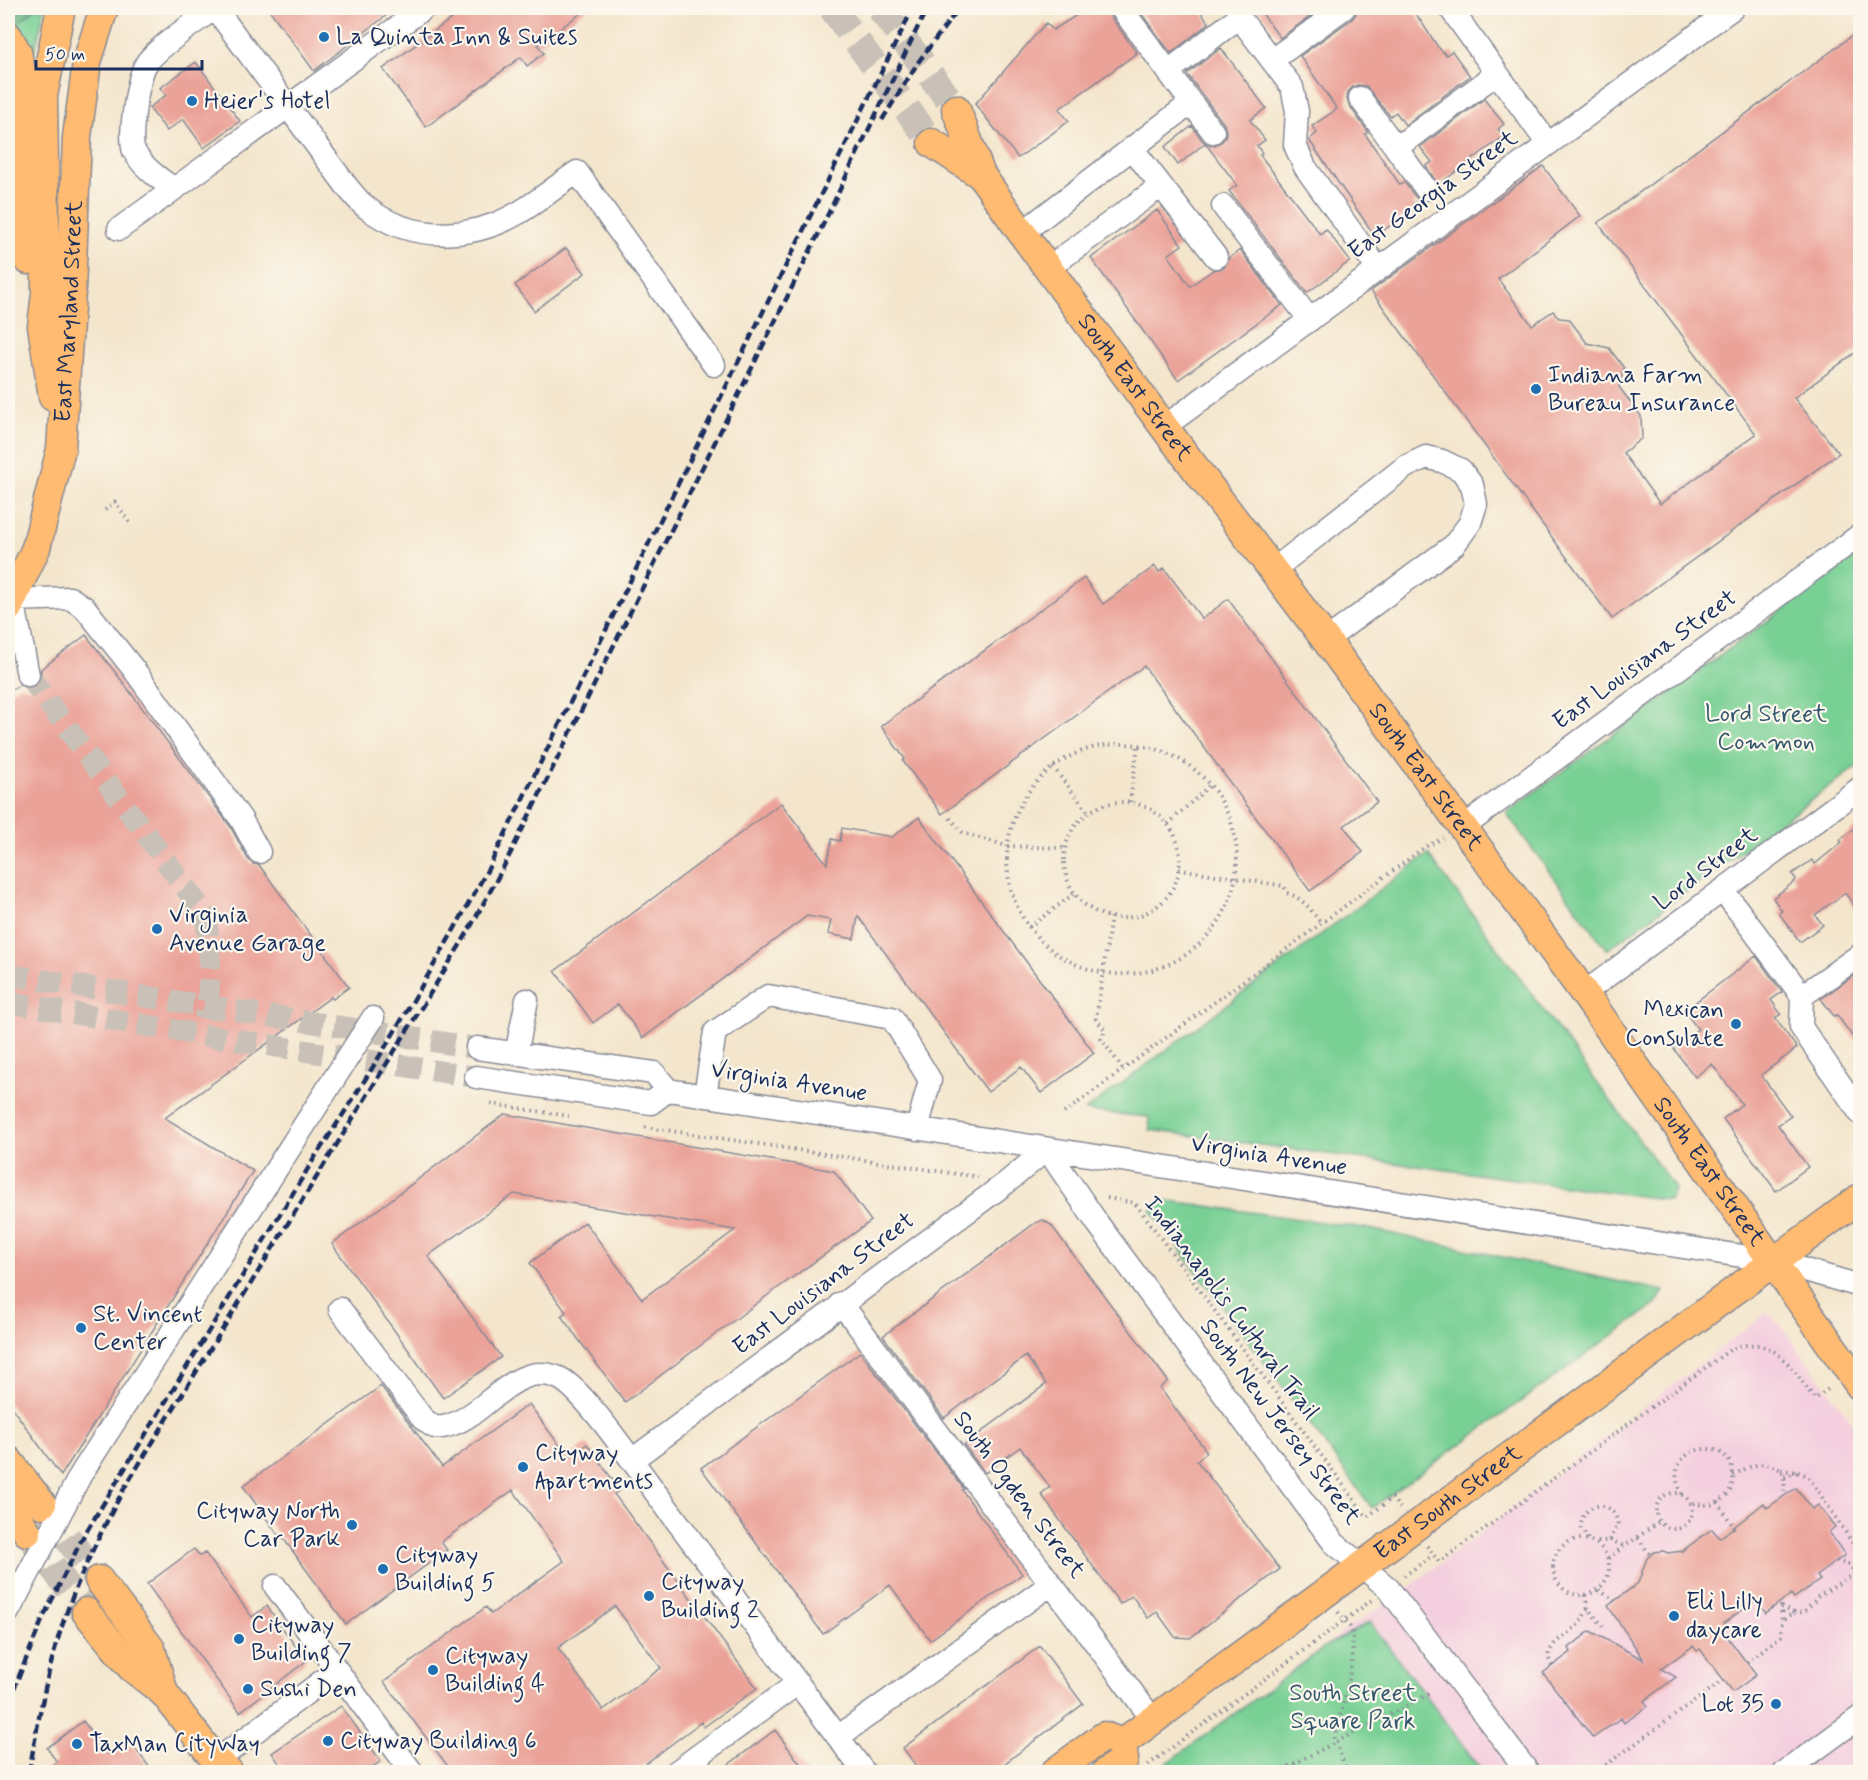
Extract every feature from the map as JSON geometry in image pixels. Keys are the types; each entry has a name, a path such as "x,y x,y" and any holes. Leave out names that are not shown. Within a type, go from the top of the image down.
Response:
{"main road":[{"path":"42,326 46,293 43,96 61,8"},
{"name":"East Maryland Street","path":"14,605 36,548 61,449 71,292 78,120 87,62 104,8"},
{"path":"8,36 20,60 22,87 18,160 31,294 42,326 61,449"},
{"name":"South East Street","path":"956,109 981,175 1022,233 1164,427 1326,640 1584,993 1856,1379"},
{"name":"South East Street","path":"932,143 981,175"},
{"name":"East South Street","path":"1122,1743 1860,1198"},
{"path":"8,1460 42,1504"},
{"path":"8,1502 27,1532"},
{"path":"99,1580 151,1649 164,1693"},
{"path":"86,1612 131,1667 164,1693 221,1769"},
{"path":"1055,1773 1104,1736 1122,1743 1124,1759 1106,1773"}],"street":[{"path":"174,189 149,170 133,150 132,135 138,91 145,65 163,48 215,8 348,188 366,207 397,225 434,234 455,235 489,227 519,213 577,172 714,365"},
{"path":"119,229 424,8"},
{"path":"1120,8 1212,132"},
{"path":"1272,60 1344,8"},
{"path":"1450,8 1548,144"},
{"name":"East Georgia Street","path":"1164,427 1734,8"},
{"path":"1169,72 1238,12 1292,87 1297,111 1295,145 1305,167 1378,269"},
{"path":"1396,148 1496,74"},
{"path":"1359,98 1426,189"},
{"path":"1022,233 1191,103"},
{"path":"1132,148 1216,257"},
{"path":"1048,268 1161,186"},
{"path":"1223,206 1310,320"},
{"path":"1274,570 1405,467 1426,457 1442,461 1461,470 1472,485 1476,504 1470,523 1454,545 1326,640"},
{"name":"East Louisiana Street","path":"1462,828 1860,535"},
{"path":"28,675 14,605 70,598 85,608 135,671 241,819 259,852"},
{"name":"Lord Street","path":"1584,993 1860,788"},
{"path":"1724,890 1802,996 1800,1027 1860,1113"},
{"path":"1802,996 1860,955"},
{"path":"705,1096 715,1032 768,996 892,1018 930,1080 917,1129"},
{"path":"516,1054 527,1000"},
{"path":"8,1612 81,1474 373,1018"},
{"path":"476,1077 651,1103 668,1090 654,1073 477,1048"},
{"name":"Virginia Avenue","path":"668,1090 1774,1262 1860,1286"},
{"name":"East Louisiana Street","path":"632,1460 1006,1183 1047,1149"},
{"name":"South New Jersey Street","path":"1047,1149 1105,1233 1334,1542 1388,1588 1527,1773"},
{"name":"South Ogden Street","path":"841,1303 1153,1720"},
{"path":"340,1309 418,1413 435,1427 465,1420 526,1376 538,1373 554,1375 565,1380 578,1391 632,1460 864,1773"},
{"path":"838,1737 1051,1584"},
{"path":"275,1586 412,1773"},
{"path":"221,1769 337,1670"},
{"path":"676,1773 798,1683"},
{"path":"1785,1773 1860,1717"}],"path":[{"path":"105,510 115,502 130,523"},
{"path":"1102,745 1138,745 1154,748 1178,759 1210,785 1233,828 1237,861 1235,877 1231,893 1217,922 1189,952 1152,970 1136,973 1103,972 1067,960 1046,946 1029,927 1010,889 1007,846 1011,827 1022,802 1039,779 1053,767 1068,757 1102,745"},
{"path":"1130,802 1138,745"},
{"path":"1053,767 1088,812"},
{"path":"1168,824 1210,785"},
{"path":"1130,802 1157,813 1168,824 1176,838 1179,869 1166,897 1155,907 1142,914 1111,917 1097,912 1074,894 1065,872 1065,848 1069,834 1088,812 1108,803 1130,802"},
{"path":"950,818 963,833 1007,846 1065,848"},
{"path":"1064,1113 1425,847 1462,828"},
{"path":"1179,869 1284,885 1287,893 1297,896 1305,903 1321,923"},
{"path":"1029,927 1074,894"},
{"path":"1111,917 1096,1019 1105,1030 1101,1039 1123,1069"},
{"path":"677,1131 1006,1183"},
{"name":"Indianapolis Cultural Trail","path":"1079,1195 1135,1203 1367,1517 1392,1498 1433,1555"},
{"path":"1402,1578 1433,1555 1439,1562 1731,1348 1751,1343 1773,1349 1815,1399 1856,1379"},
{"path":"1682,1494 1671,1493 1662,1498 1655,1512 1663,1526 1673,1530 1684,1527 1693,1513 1690,1502 1682,1494 1676,1478 1682,1460 1697,1449 1706,1448 1723,1454 1729,1462 1733,1475 1731,1489 1726,1496 1710,1505 1690,1502"},
{"path":"1733,1475 1753,1464 1762,1463 1808,1476 1860,1555 1855,1573 1818,1596 1804,1612 1793,1613 1781,1607 1781,1636 1747,1662"},
{"path":"1781,1470 1785,1496"},
{"path":"1784,1478 1797,1472"},
{"path":"1718,1502 1736,1531"},
{"path":"1588,1539 1581,1528 1582,1516 1590,1508 1601,1506 1611,1510 1617,1519 1617,1530 1610,1540 1594,1542"},
{"path":"1608,1558 1659,1522"},
{"path":"1638,1538 1650,1555"},
{"path":"1588,1539 1594,1542 1600,1546 1608,1558 1609,1572 1604,1585 1599,1590 1578,1596 1563,1590 1552,1570 1555,1554 1566,1543 1573,1540 1588,1539"},
{"path":"1610,1540 1625,1546"},
{"path":"1836,1561 1850,1566 1855,1573"},
{"path":"1599,1590 1615,1601"},
{"path":"1586,1595 1588,1609 1604,1627"},
{"path":"1148,1766 1363,1607"},
{"path":"1335,1608 1353,1634 1352,1661 1346,1698 1334,1738 1347,1773"},
{"path":"1552,1666 1548,1652 1555,1643 1579,1624 1588,1609"},
{"path":"1782,1622 1793,1613"},
{"path":"1596,1773 1724,1680"},
{"path":"1278,1773 1429,1694"}],"shaded area":[{"path":"1767,1313 1779,1323 1860,1433 1860,1772 1154,1772 1350,1627 1395,1598"}],"green space":[{"path":"8,8 45,8 35,50 8,63"},
{"path":"8,8 35,8 14,26 8,20"},
{"name":"Lord Street Common","path":"1860,553 1860,764 1607,950 1506,813"},
{"path":"1428,854 1675,1188 1669,1200 1150,1130 1149,1117 1085,1111"},
{"path":"1163,1200 1365,1228 1664,1291 1655,1305 1372,1508 1151,1210"},
{"name":"South Street Square Park","path":"1370,1622 1483,1772 1155,1772 1328,1645"}],"building":[{"name":"La Quinta Inn & Suites","path":"268,8 396,8 314,71"},
{"path":"466,8 588,8 538,45 544,53 527,66 521,57 426,127 383,69"},
{"path":"1088,8 1108,8 1110,16 1137,53 1059,109 1069,121 1018,158 975,104 1046,23 1053,30"},
{"path":"1137,8 1198,8 1209,23 1171,53"},
{"path":"1258,8 1322,8 1280,38"},
{"path":"1357,8 1412,8 1438,47 1446,55 1452,51 1470,76 1405,125 1396,112 1390,116 1366,86 1358,85 1348,92 1349,105 1368,132 1365,134 1400,185 1404,182 1418,200 1413,204 1416,208 1375,236 1309,140 1317,133 1312,126 1337,109 1300,56 1352,19"},
{"path":"1860,30 1860,349 1794,398 1839,453 1612,619 1371,291 1543,166 1580,216 1498,279 1532,325 1553,311 1559,318 1569,319 1587,343 1609,348 1624,368 1619,387 1641,416 1642,438 1623,453 1660,504 1756,434 1598,223"},
{"path":"1221,48 1266,108 1250,120 1265,140 1257,146 1262,153 1260,155 1320,234 1326,229 1350,261 1307,293 1229,191 1237,185 1205,143 1178,165 1165,147 1192,126 1208,145 1215,145 1225,138 1224,124 1187,74"},
{"name":"Heier's Hotel","path":"196,62 240,121 204,148 183,119 167,131 149,108 166,95 160,88"},
{"path":"1484,99 1504,124 1498,129 1504,136 1438,185 1426,166 1432,162 1420,147"},
{"path":"1157,210 1182,245 1168,255 1190,286 1213,270 1224,268 1229,258 1240,250 1282,305 1178,380 1091,258"},
{"path":"566,248 585,273 534,311 515,285"},
{"path":"1155,566 1159,572 1164,568 1202,619 1228,599 1377,802 1344,826 1363,852 1310,891 1144,666 942,814 903,761 905,759 881,726 1084,578 1103,604"},
{"name":"Virginia Avenue Garage","path":"86,635 230,826 248,859 253,864 259,865 349,987 333,999 331,997 165,1118 253,1171 61,1476 8,1402 8,693 19,685 30,688 36,685 41,679 41,669"},
{"path":"781,803 827,864 832,839 840,841 842,828 892,837 919,817 1094,1053 1041,1093 1021,1067 988,1092 858,916 854,939 828,934 831,920 807,916 643,1038 618,1004 593,1023 555,971"},
{"path":"1860,824 1860,914 1845,893 1815,915 1823,925 1800,942 1779,913 1782,911 1773,898 1794,882 1796,879 1792,874 1812,860 1815,864"},
{"name":"Mexican Consulate","path":"1756,956 1782,992 1771,1000 1781,1014 1775,1018 1797,1048 1761,1075 1791,1116 1778,1125 1808,1167 1776,1191 1723,1119 1742,1104 1712,1064 1695,1077 1673,1048 1698,1029 1684,1011"},
{"path":"1860,971 1860,1047 1837,1015 1834,1016 1821,999"},
{"path":"505,1114 834,1171 871,1221 625,1402 561,1316 566,1312 530,1263 585,1222 642,1299 735,1230 514,1194 428,1256 501,1357 443,1398 332,1244"},
{"path":"1043,1220 1051,1225 1168,1381 1160,1388 1207,1452 1197,1461 1280,1569 1190,1638 1175,1637 1157,1612 1148,1618 1132,1596 1120,1604 1041,1494 1050,1487 1020,1447 985,1473 964,1445 1046,1384 1026,1356 944,1418 883,1336 1035,1223"},
{"path":"860,1352 964,1489 962,1490 1022,1574 930,1640 890,1585 823,1634 701,1468"},
{"path":"381,1386 442,1467 529,1404 568,1457 587,1444 620,1490 614,1494 757,1688 704,1727 701,1722 633,1773 453,1773 384,1682 486,1607 491,1614 564,1561 513,1490 441,1542 447,1550 346,1624 243,1486","holes":["615,1606 661,1668 603,1710 558,1648"]},
{"name":"Eli Lilly daycare","path":"1796,1488 1812,1509 1818,1505 1835,1527 1829,1532 1845,1555 1817,1576 1820,1580 1794,1598 1791,1594 1766,1613 1756,1600 1724,1623 1727,1627 1723,1631 1756,1675 1733,1692 1700,1649 1697,1651 1693,1646 1661,1669 1676,1677 1644,1701 1648,1706 1624,1723 1621,1718 1593,1738 1543,1673 1571,1652 1569,1648 1590,1631 1644,1660 1608,1606 1638,1583 1647,1558 1654,1552 1682,1551 1712,1529 1720,1538 1764,1503 1767,1508"},
{"name":"Cityway Building 7","path":"194,1549 200,1556 205,1553 252,1617 267,1606 306,1661 240,1712 147,1584"},
{"path":"1040,1646 1083,1704 992,1773 921,1773 903,1748"},
{"name":"Cityway Building 6","path":"341,1706 381,1761 365,1773 286,1773 272,1753"},
{"name":"TaxMan CityWay","path":"83,1721 108,1754 128,1739 154,1773 43,1773 57,1762 47,1748"},
{"path":"775,1730 807,1773 717,1773"}],"tunnel":[{"path":"832,8 932,143"},
{"path":"880,8 956,109"},
{"path":"28,675 205,914 210,967 205,1019"},
{"path":"8,975 477,1048"},
{"path":"8,1002 202,1035 476,1077"},
{"path":"42,1504 99,1580"},
{"path":"27,1532 86,1612"}],"railway":[{"path":"8,1703 43,1618 83,1537 315,1157 384,1050 489,867 913,8"},
{"path":"29,1772 52,1658 63,1622 78,1582 105,1525 125,1487 465,937 503,868 818,235 927,8"},
{"path":"882,120 919,61 959,8"}],"place":[{"name":"La Quinta Inn & Suites","path":"324,37"},
{"name":"Heier's Hotel","path":"192,101"},
{"name":"Indiana Farm Bureau Insurance","path":"1536,389"},
{"name":"Virginia Avenue Garage","path":"157,929"},
{"name":"Mexican Consulate","path":"1736,1024"},
{"name":"St. Vincent Center","path":"81,1328"},
{"name":"Cityway Apartments","path":"523,1467"},
{"name":"Cityway North Car Park","path":"352,1525"},
{"name":"Cityway Building 5","path":"383,1569"},
{"name":"Cityway Building 2","path":"649,1596"},
{"name":"Eli Lilly daycare","path":"1674,1616"},
{"name":"Cityway Building 7","path":"239,1639"},
{"name":"Cityway Building 4","path":"433,1670"},
{"name":"Sushi Den","path":"248,1689"},
{"name":"Lot 35","path":"1776,1704"},
{"name":"Cityway Building 6","path":"328,1741"},
{"name":"TaxMan CityWay","path":"77,1744"}]}
